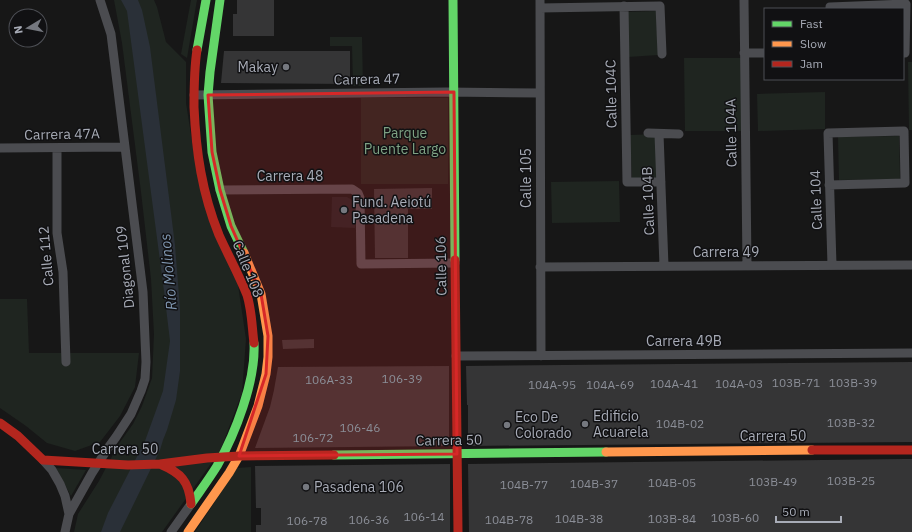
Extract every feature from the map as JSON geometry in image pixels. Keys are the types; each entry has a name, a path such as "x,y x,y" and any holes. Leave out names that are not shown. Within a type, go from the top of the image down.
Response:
{"street":[{"name":"Diagonal 109","path":"69,514 98,463 131,414 141,390 146,362 143,292 111,34 100,0"},
{"name":"Calle 108","path":"171,532 192,504 222,457 234,431 249,386 253,362 254,346 251,313 246,296 218,234 205,193 197,151 194,95 195,61 206,0"},
{"name":"Calle 108","path":"188,532 239,456 258,406 266,374 268,358 268,336 261,294 249,263 231,226 220,190 212,152 208,95 220,0"},
{"name":"Calle 106","path":"453,0 458,532"},
{"name":"Calle 104A","path":"744,0 746,266"},
{"path":"540,4 660,6 662,54"},
{"name":"Calle 105","path":"540,4 541,356"},
{"path":"830,8 906,4 904,52"},
{"name":"Calle 104C","path":"624,6 627,182 661,182"},
{"path":"744,53 764,53"},
{"name":"Carrera 47","path":"194,95 454,92 540,93"},
{"name":"Calle 104","path":"829,185 904,184 904,131 828,134 829,185 832,265"},
{"path":"648,133 679,134"},
{"name":"Calle 104B","path":"659,134 664,266"},
{"name":"Carrera 47A","path":"0,148 124,147"},
{"name":"Calle 112","path":"57,148 56,233 62,272 66,362"},
{"name":"Carrera 48","path":"220,190 352,190 358,193 360,198 361,264 455,263"},
{"name":"Carrera 49","path":"540,267 912,265"},
{"name":"Carrera 49B","path":"456,356 912,353"},
{"path":"0,423 18,436 52,470 65,496 69,514 65,532"},
{"name":"Carrera 50","path":"43,460 128,465 157,464 239,456 912,450"},
{"path":"157,464 169,468 182,478 188,485 192,504"}],"highlighted area":[{"path":"454,92 457,454 239,456 266,374 268,336 261,294 231,226 220,190 212,152 208,95"}],"shaded area":[{"name":"Fund. Aeiotú Pasadena","path":"332,197 347,197 356,205 355,228 331,227"}],"green space":[{"path":"114,0 154,0 166,42 186,62 186,103 195,160 238,285 246,339 242,393 220,451 162,532 74,532 78,514 99,481 118,445 133,424 142,406 152,378 154,334 151,279 122,43"},
{"path":"191,0 197,0 187,58 181,54"},
{"path":"656,11 658,55 628,57 626,12"},
{"path":"330,37 362,37 363,86 353,86 352,46 330,46"},
{"path":"684,58 741,58 742,131 685,131"},
{"path":"908,62 912,62 912,130 909,130"},
{"path":"825,92 825,129 758,131 757,94"},
{"name":"Parque Puente Largo","path":"361,98 448,98 448,184 361,184"},
{"path":"659,134 660,179 632,179 630,135"},
{"path":"899,136 900,179 839,180 838,137"},
{"path":"619,181 620,222 552,223 551,182"},
{"path":"0,299 27,299 29,353 139,353 135,387 120,416 100,442 75,451 47,443 0,408"},
{"path":"251,467 251,532 195,532 237,468"},
{"path":"56,468 86,470 71,496"}],"water":[{"name":"Río Molinos","path":"121,0 138,0 142,10 150,47 175,245 180,309 180,371 176,400 160,450 120,532 101,532 108,513 145,441 163,391 170,341 127,11"}],"building":[{"path":"237,0 274,0 274,36 233,36 233,14 237,14"},
{"name":"Makay","path":"224,51 350,51 350,84 221,83"},
{"path":"432,188 432,209 408,209 408,258 375,258 374,189"},
{"path":"314,339 314,348 283,349 282,340"},
{"path":"912,362 912,442 468,446 466,366"},
{"path":"449,366 449,446 255,448 270,407 278,367"},
{"path":"912,459 912,532 469,532 468,464"},
{"path":"450,464 450,532 256,532 256,525 261,525 261,508 256,508 255,466"}],"traffic: fast":[{"path":"197,50 206,0"},
{"path":"220,0 208,95 212,152 220,190 231,226 244,253"},
{"path":"453,0 455,260"},
{"path":"191,504 217,466 231,439 243,407 252,374 254,343"},
{"path":"334,455 606,452"}],"traffic: slow":[{"path":"188,532 239,456 258,406 266,374 268,336 261,294 244,253"},
{"path":"606,452 812,450"}],"traffic: jam":[{"path":"197,50 194,107 196,140 204,188 219,235 241,280 249,301 254,343"},
{"path":"455,260 458,532"},
{"path":"0,423 18,436 43,460 128,465 160,464 207,458 239,456 334,455"},
{"path":"812,450 912,450"},
{"path":"160,464 173,471 183,479 188,489 191,504"}],"place":[{"name":"Makay","path":"286,67"},
{"name":"Fund. Aeiotú Pasadena","path":"344,210"},
{"name":"Edificio Acuarela","path":"585,424"},
{"name":"Eco De Colorado","path":"507,425"},
{"name":"Pasadena 106","path":"306,487"}]}
